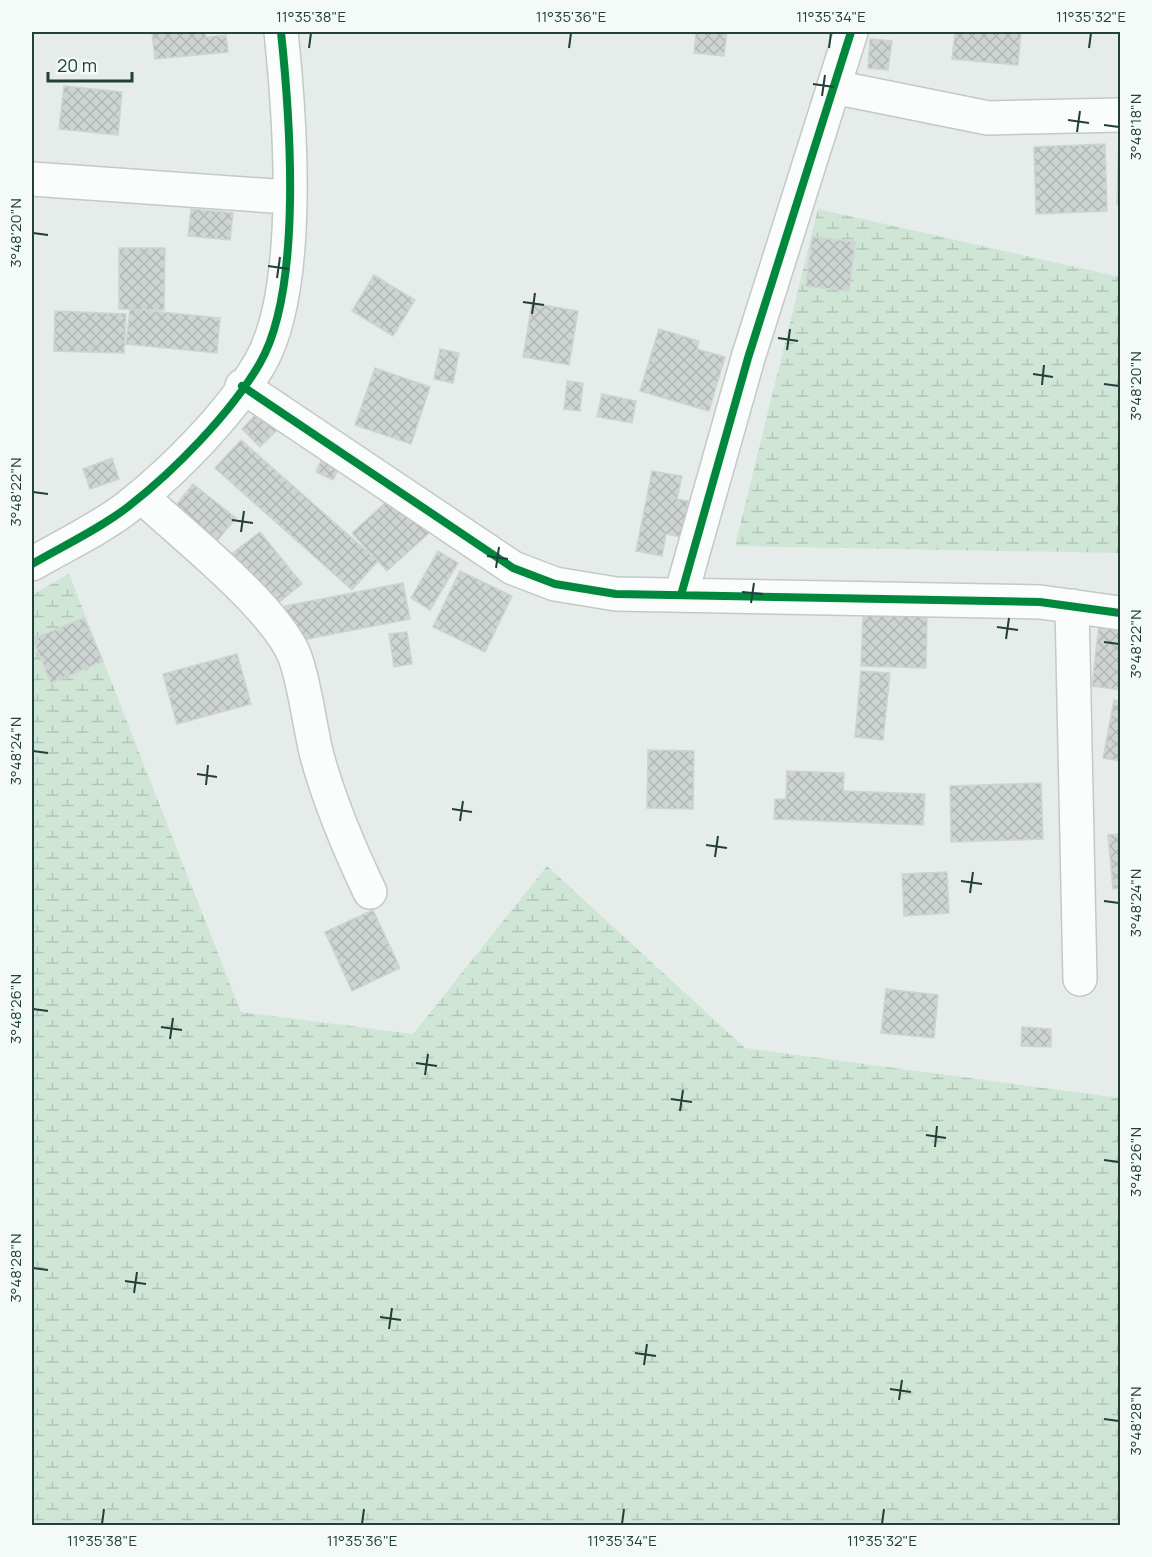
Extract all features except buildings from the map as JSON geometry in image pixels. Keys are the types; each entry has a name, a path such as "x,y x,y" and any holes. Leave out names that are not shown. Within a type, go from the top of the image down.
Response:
{"street":[{"path":"32,564 128,507 141,496 198,444 260,362 276,319 287,260 289,108 281,32"},
{"path":"681,596 748,358 851,32"},
{"path":"834,87 988,118 1120,115"},
{"path":"32,179 288,196"},
{"path":"242,386 513,568 555,584 616,594 1040,602 1120,613"},
{"path":"141,496 260,606 284,637 295,657 317,756 341,829 370,892"},
{"path":"1072,606 1080,979"}],"green space":[{"path":"818,209 1120,277 1120,553 735,546"},
{"path":"69,574 241,1012 413,1034 547,866 745,1048 1120,1098 1120,1525 32,1525 32,595"}],"cycle path":[{"path":"32,564 107,522 146,492 183,459 218,421 234,402 260,363 274,331 283,292 288,248 290,154 281,32"},
{"path":"681,595 748,358 851,32"},
{"path":"242,386 513,568 555,584 616,594 1040,602 1120,613"}]}
